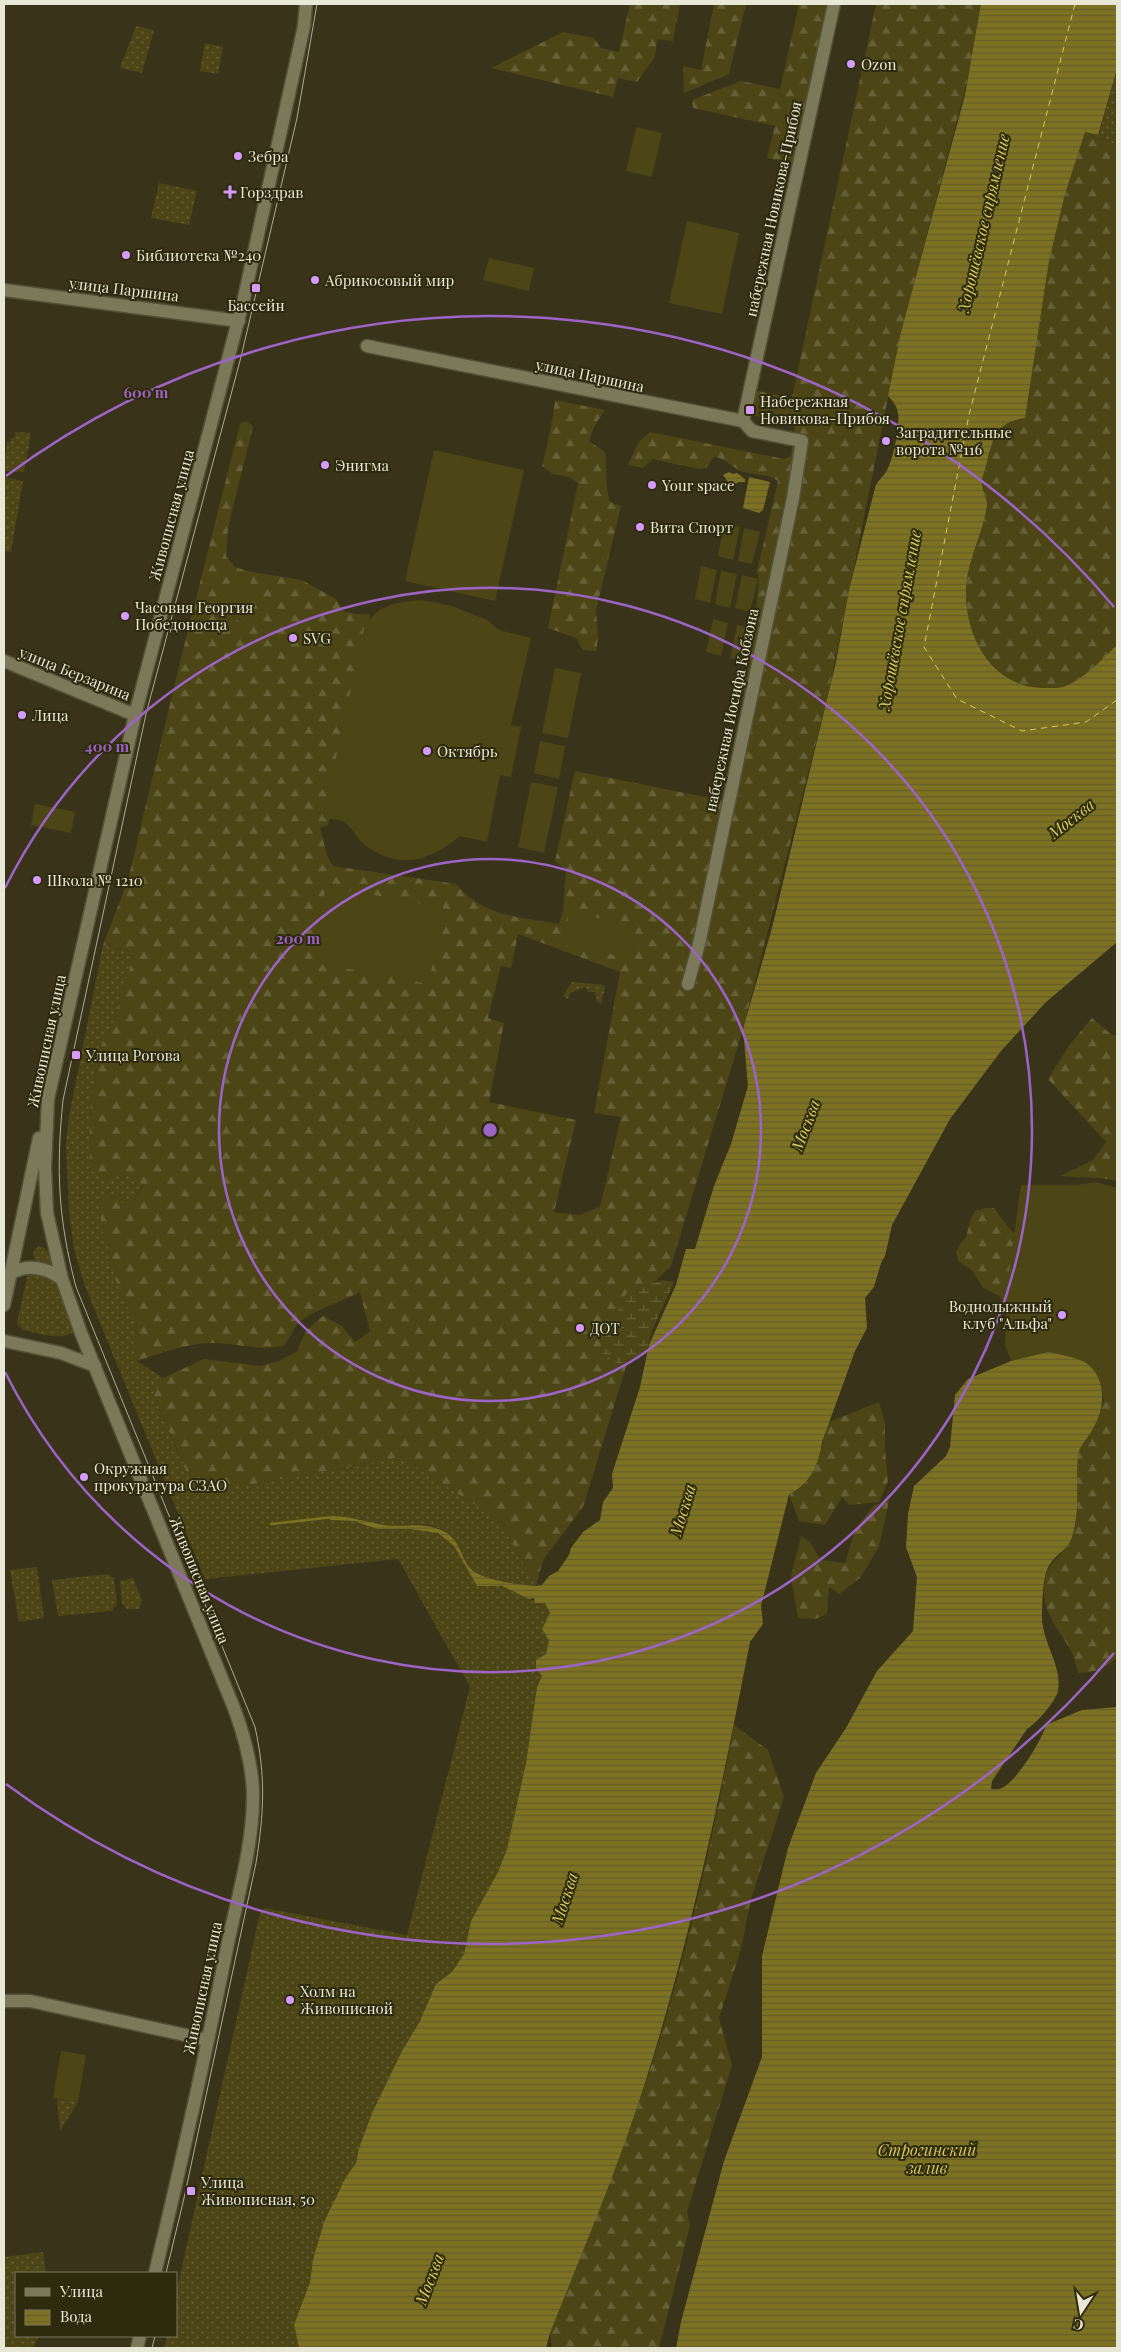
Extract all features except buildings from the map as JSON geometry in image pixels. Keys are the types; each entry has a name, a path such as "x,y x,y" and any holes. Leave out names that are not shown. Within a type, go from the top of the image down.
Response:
{"street":[{"name":"Живописная улица","path":"155,2272 208,2040 249,1837 252,1792 248,1749 234,1708 81,1333 62,1279 51,1235 45,1191 48,1099 135,715 239,321 304,26 306,4"},
{"name":"набережная Новикова-Прибоя","path":"743,421 834,4"},
{"name":"улица Паршина","path":"4,290 239,321"},
{"name":"улица Паршина","path":"368,346 743,421 752,431 802,441"},
{"name":"набережная Иосифа Кобзона","path":"688,984 699,944 793,498 802,441"},
{"name":"улица Берзарина","path":"4,661 135,715"},
{"path":"4,1305 48,1099"},
{"path":"11,1273 20,1268 31,1267 50,1272 62,1279"},
{"path":"61,1353 74,1346 81,1333"},
{"path":"4,1341 61,1353 95,1366"},
{"path":"4,2001 30,2001 208,2040"}],"green space":[{"path":"630,4 680,4 673,41 657,39 655,57 637,82 618,78 613,97 491,68 563,32 594,38 601,48 619,52"},
{"path":"714,4 746,4 729,74 684,93 683,66 701,70"},
{"path":"799,4 831,4 795,164 767,158 775,126 693,108 692,100 741,81 780,89"},
{"path":"876,4 983,4 965,90 902,329 828,695 743,1029 671,1266 651,1285 583,1507 543,1560 536,1586 500,1521 401,1457 255,1484 229,1484 205,1488 190,1480 154,1396 163,1378 204,1359 261,1366 279,1361 298,1351 307,1331 323,1316 342,1326 355,1342 370,1332 360,1292 310,1315 295,1327 284,1346 258,1348 216,1343 196,1344 137,1361 133,1341 137,1323 121,1296 114,1274 101,1227 101,1199 117,1194 127,1208 144,1185 124,1174 104,1182 91,1167 89,1143 91,1101 100,1049 116,1016 134,953 103,945 128,880 240,424 246,421 253,426 228,528 226,556 235,567 247,571 302,580 336,599 343,611 356,614 370,614 328,825 320,828 327,855 333,866 456,884 467,895 490,909 516,917 559,924 563,910 566,870 555,861 575,771 735,803 751,718 750,695 743,692 758,621 756,607 759,577 757,571 778,481 774,478 744,472 722,459 714,457 706,468 699,469 653,459 643,468 628,465 638,443 650,432 784,459 791,456 795,426 748,414 753,390 792,398","holes":["518,934 620,972 594,1113 621,1117 600,1207 579,1215 554,1212 576,1120 489,1102 504,1023 488,1018 501,966 511,968"]},
{"path":"136,26 154,30 142,73 120,68"},
{"path":"205,43 223,47 218,74 200,71"},
{"path":"1117,69 1117,145 1085,132 1099,134"},
{"path":"636,127 662,133 652,177 626,171"},
{"path":"1085,132 1117,145 1117,645 1083,676 1070,684 1056,688 1041,688 1023,685 1007,678 983,654 975,639 970,622 966,587 967,577 987,506 982,481 994,438 1002,427 1008,423 1025,418 1049,261 1065,194"},
{"path":"159,183 197,191 189,225 151,218"},
{"path":"687,221 739,233 722,314 669,303"},
{"path":"489,258 534,268 529,291 483,280"},
{"path":"555,400 605,410 595,425 589,441 605,452 608,496 610,502 621,506 596,610 598,639 596,651 583,650 576,638 548,628 578,483 569,477 553,474 542,466"},
{"path":"15,432 31,433 24,472 4,471 7,442 10,442 11,438 15,438"},
{"path":"434,450 524,470 495,601 405,581"},
{"path":"4,477 23,481 11,552 4,551"},
{"path":"724,524 740,527 733,560 718,556"},
{"path":"744,528 760,532 752,564 738,561"},
{"path":"701,566 717,570 710,603 695,599"},
{"path":"721,571 737,574 730,608 715,604"},
{"path":"742,575 758,579 750,612 735,608"},
{"path":"231,579 251,583 243,622 224,617"},
{"name":"Октябрь","path":"422,600 452,606 487,620 499,630 531,638 511,725 521,727 511,777 500,775 487,842 460,836 438,851 415,859 403,860 391,858 366,846 346,823 323,817 364,629 381,609 396,603"},
{"path":"713,619 728,623 721,656 706,652"},
{"path":"737,625 753,628 745,661 730,658"},
{"path":"555,668 581,673 568,738 542,733"},
{"path":"540,741 565,746 559,779 534,773"},
{"path":"531,782 558,787 544,853 518,847"},
{"path":"35,804 75,812 71,833 31,825"},
{"path":"326,886 443,908 429,984 312,962"},
{"path":"569,913 637,925 631,958 563,945"},
{"path":"103,945 134,953 116,1016 100,1049 91,1101 89,1143 124,1174 144,1184 127,1208 108,1248 121,1296 137,1323 134,1341 137,1361 163,1378 154,1396 178,1453 205,1488 229,1484 255,1484 401,1457 500,1521 536,1586 491,1579 475,1572 466,1562 452,1537 433,1526 383,1525 351,1518 330,1520 354,1521 377,1529 409,1529 438,1533 454,1546 477,1586 502,1586 529,1599 545,1603 550,1613 542,1629 549,1640 546,1654 536,1668 542,1676 537,1687 526,1763 507,1849 498,1872 471,1921 464,1954 452,1972 436,1984 420,2021 402,2051 372,2113 359,2148 356,2163 346,2177 313,2260 310,2282 294,2325 299,2348 164,2348 167,2337 178,2337 178,2285 260,1913 264,1908 407,1935 470,1687 398,1559 205,1579 84,1284 74,1249 69,1212 66,1144 69,1116"},
{"path":"572,982 604,985 601,1004 596,1001 597,998 594,992 588,992 586,987 570,993 568,999 563,996"},
{"path":"1092,1018 1112,1035 1117,1035 1117,1181 1060,1176 1093,1160 1106,1142 1048,1079 1070,1044"},
{"name":"Воднолыжный клуб \"Альфа\"","path":"1096,1182 1117,1188 1117,1386 1104,1400 1099,1380 1048,1352 1011,1361 1005,1345 1007,1286 1021,1185 1077,1185"},
{"path":"994,1208 1012,1232 1031,1236 1011,1311 999,1296 982,1287 973,1271 958,1261 956,1252 966,1237 971,1218 975,1211"},
{"path":"39,1246 43,1247 50,1255 53,1265 35,1260 33,1252"},
{"path":"28,1273 56,1278 75,1331 63,1336 57,1336 22,1330 17,1323"},
{"path":"663,1280 674,1282 652,1331 646,1354 618,1364 599,1351 628,1290"},
{"path":"1117,1386 1117,1657 1100,1669 1078,1673 1072,1654 1047,1610 1044,1582 1046,1574 1068,1545 1075,1527 1077,1517 1076,1464 1079,1450 1094,1428 1104,1400"},
{"path":"879,1402 885,1424 888,1481 879,1502 849,1505 842,1497 825,1525 799,1521 789,1494 799,1489 812,1473 829,1422"},
{"path":"889,1501 879,1547 860,1578 839,1594 829,1587 827,1614 815,1619 798,1618 791,1577 801,1536 810,1542 821,1560 845,1563 855,1530 874,1505"},
{"path":"37,1567 44,1618 19,1622 10,1570"},
{"path":"108,1574 114,1578 117,1603 112,1611 58,1616 52,1580"},
{"path":"133,1578 142,1600 139,1609 127,1609 122,1603 120,1581"},
{"path":"734,1725 768,1750 784,1797 751,1899 741,1949 719,2018 732,2065 687,2212 690,2226 659,2348 552,2348 550,2333 611,2179 659,2041 696,1906"},
{"path":"61,2051 86,2055 78,2102 53,2098"},
{"path":"57,2099 78,2102 60,2131"},
{"path":"43,2252 46,2272 15,2272 15,2337 38,2337 33,2348 4,2348 4,2257"}],"water":[{"path":"981,4 1117,4 1117,69 1098,135 1085,132 1065,194 1049,261 1025,418 1008,423 1002,427 994,438 989,453 982,484 987,506 967,577 966,587 970,622 975,639 983,654 1007,678 1023,685 1041,688 1067,686 1089,671 1117,645 1117,942 1046,1002 1001,1051 950,1119 892,1225 885,1256 874,1287 865,1298 867,1328 855,1351 822,1442 816,1466 803,1485 789,1494 761,1606 763,1624 750,1642 704,1864 662,2029 623,2146 550,2333 546,2348 299,2348 294,2325 310,2282 313,2260 324,2222 346,2177 356,2163 359,2148 372,2113 402,2051 420,2021 436,1984 452,1972 464,1954 471,1921 498,1872 507,1849 526,1763 537,1687 542,1676 536,1668 536,1660 546,1654 549,1640 542,1629 550,1613 545,1603 535,1603 534,1598 529,1599 502,1586 477,1586 454,1546 438,1533 409,1529 377,1529 354,1521 330,1520 331,1516 384,1525 434,1527 447,1534 456,1542 466,1562 475,1572 491,1579 536,1586 542,1585 549,1576 558,1571 583,1532 600,1520 603,1502 613,1488 612,1474 640,1387 649,1345 676,1285 686,1249 695,1249 714,1186 731,1144 748,1086 743,1029 772,928 836,662 849,590 875,488 889,467 893,452 897,434 898,413 897,408 888,396 901,332 965,95"},
{"path":"729,472 737,473 745,479 745,482 739,482 731,486 723,475"},
{"path":"749,477 770,482 763,510 759,513 743,508"},
{"name":"Строгинский залив","path":"1048,1352 1079,1359 1093,1369 1101,1385 1102,1402 1098,1419 1078,1454 1077,1506 1072,1537 1068,1545 1050,1564 1044,1581 1042,1623 1055,1662 1059,1681 1058,1691 1045,1712 1027,1729 992,1781 991,1789 1001,1789 1014,1778 1034,1750 1046,1725 1082,1710 1117,1707 1117,2348 676,2348 681,2322 724,2161 762,2057 762,1956 788,1848 816,1773 846,1728 877,1671 913,1631 917,1577 906,1547 908,1514 914,1486 946,1456 950,1447 955,1395 968,1379 1011,1361"}],"waterway":[{"path":"271,1524 334,1517"}],"ferry route":[{"path":"1075,4 969,415 924,647 957,699 1022,731 1086,722 1117,700"}],"tram line":[{"path":"166,2272 256,1863 263,1795 261,1762 255,1727 76,1287 65,1239 62,1216 59,1172 61,1125 63,1100 146,714 241,357 297,118 317,4"},
{"path":"152,2348 155,2337"}],"place":[{"name":"Ozon","path":"851,64"},
{"name":"Зебра","path":"238,156"},
{"name":"Горздрав","path":"230,192"},
{"name":"Библиотека №240","path":"126,255"},
{"name":"Абрикосовый мир","path":"315,280"},
{"name":"Бассейн","path":"256,288"},
{"name":"Набережная Новикова-Прибоя","path":"750,410"},
{"name":"Заградительные ворота №116","path":"886,441"},
{"name":"Энигма","path":"325,465"},
{"name":"Your space","path":"652,485"},
{"name":"Вита Спорт","path":"640,527"},
{"name":"Часовня Георгия Победоносца","path":"125,616"},
{"name":"SVG","path":"293,638"},
{"name":"Лица","path":"22,715"},
{"name":"Октябрь","path":"427,751"},
{"name":"Школа № 1210","path":"37,880"},
{"name":"Улица Рогова","path":"76,1055"},
{"name":"Воднолыжный клуб \"Альфа\"","path":"1062,1315"},
{"name":"ДОТ","path":"580,1328"},
{"name":"Окружная прокуратура СЗАО","path":"84,1477"},
{"name":"Холм на Живописной","path":"290,2000"},
{"name":"Улица Живописная, 50","path":"191,2191"}],"water label":[{"name":"Хорошёвское спрямление","path":"983,223"},
{"name":"Хорошёвское спрямление","path":"899,620"},
{"name":"Москва","path":"1071,818"},
{"name":"Москва","path":"805,1125"},
{"name":"Москва","path":"682,1510"},
{"name":"Москва","path":"564,1898"},
{"name":"Москва","path":"429,2279"}]}
